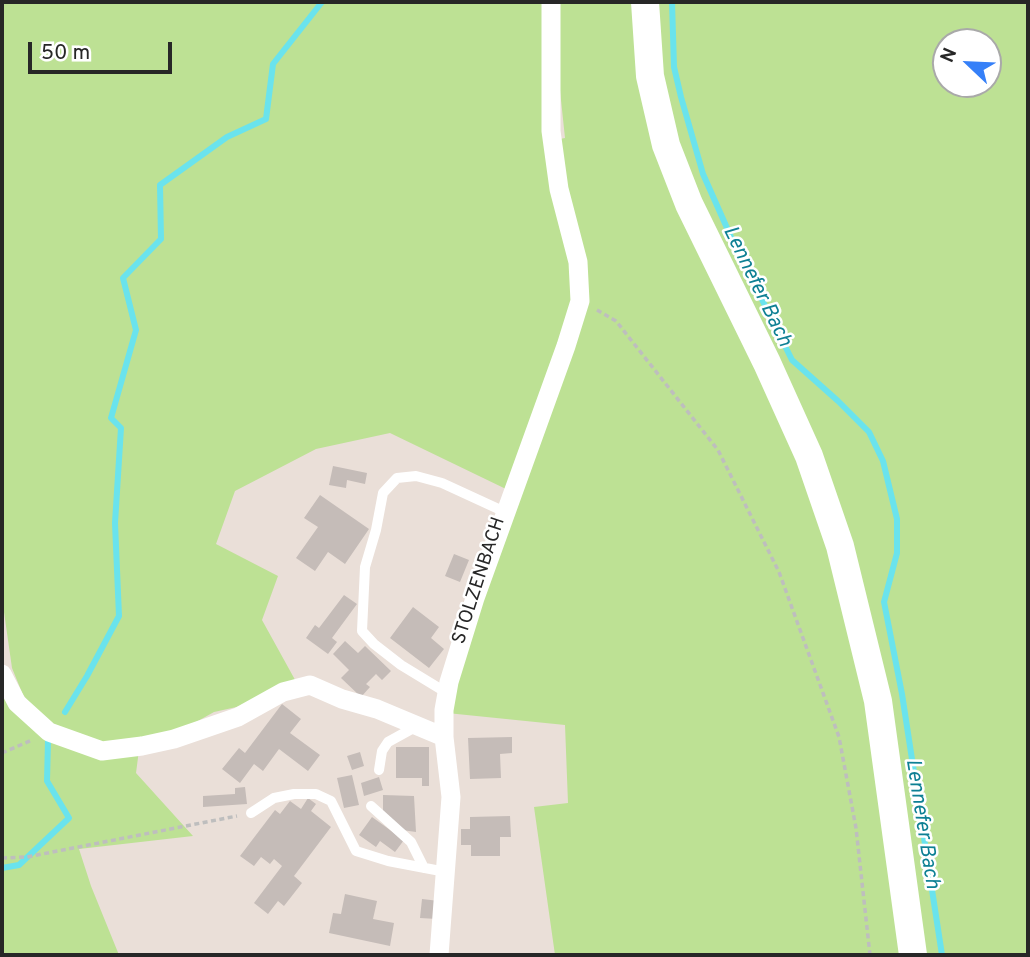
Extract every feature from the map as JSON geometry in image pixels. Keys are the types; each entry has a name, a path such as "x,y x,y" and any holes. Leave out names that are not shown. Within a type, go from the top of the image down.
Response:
{"main road":[{"path":"645,2 650,76 666,145 689,204 809,456 840,546 877,701 913,955"}],"street":[{"path":"505,512 580,301 578,262 559,189 551,131 551,2"},
{"name":"STOLZENBACH","path":"439,955 451,797 444,737 444,710 457,652 505,512"},
{"path":"2,674 17,703 49,732 102,751 142,746 238,717 283,692 310,685 444,737"}],"lane":[{"name":"STOLZENBACH","path":"447,693 401,665 362,631 365,567 383,493 397,478 416,476 442,483 505,512"},
{"path":"379,770 382,751 388,742 418,725"},
{"path":"251,813 274,798 316,794 331,801 356,851 388,861 446,872"},
{"path":"371,806 411,842 424,868"}],"path":[{"path":"580,301 617,321 718,450 779,572 839,737 856,828 870,955"},
{"path":"2,753 49,732"},
{"path":"2,858 27,857 251,813"}],"green space":[{"path":"2,2 542,2 544,142 565,138 555,43 556,2 1028,2 1028,955 555,955 534,807 568,803 565,725 447,713 508,490 390,433 316,449 235,491 216,544 278,576 262,620 299,687 259,702 214,712 171,736 111,745 54,725 23,695 12,668 2,598"},
{"path":"2,678 47,735 139,750 136,773 193,836 79,849 119,955 2,955"}],"building":[{"path":"333,466 367,473 365,484 347,480 346,488 329,485"},
{"path":"320,495 369,529 345,564 328,552 315,571 296,558 318,527 304,518"},
{"path":"454,554 469,560 460,582 445,576"},
{"path":"344,595 357,604 332,638 337,642 328,654 306,638 315,625 319,628"},
{"path":"413,607 439,627 431,638 444,649 429,668 390,638"},
{"path":"345,641 358,653 365,646 391,671 382,680 376,674 366,684 370,687 361,697 341,678 349,670 333,654"},
{"path":"282,704 301,719 290,733 320,755 308,771 279,749 263,771 254,764 240,783 222,769 239,748 245,753"},
{"path":"512,737 512,753 500,754 501,778 470,779 468,738"},
{"path":"396,747 429,747 429,786 422,786 422,778 396,778"},
{"path":"360,752 364,766 352,770 347,756"},
{"path":"352,775 359,805 344,808 337,778"},
{"path":"379,777 383,790 364,796 361,783"},
{"path":"245,787 247,804 203,807 203,796 235,794 235,788"},
{"path":"383,795 414,796 416,832 402,830 383,814"},
{"path":"308,798 316,804 311,811 331,827 294,876 302,883 284,906 278,901 268,914 254,903 282,866 274,859 270,864 261,857 254,866 240,856 275,810 280,814 290,801 301,809"},
{"path":"510,816 511,837 500,837 500,856 471,856 471,845 461,845 461,829 470,829 470,817"},
{"path":"372,817 404,840 395,852 380,841 376,847 359,835"},
{"path":"345,894 377,901 373,919 394,923 390,946 329,933 333,913 341,914"},
{"path":"422,899 439,901 437,919 420,918"}],"waterway":[{"path":"65,712 119,616 115,523 121,428 111,418 136,330 123,278 161,239 160,185 227,137 266,119 273,64 322,2"},
{"name":"Lennefer Bach","path":"672,2 674,67 681,97 703,174 731,237 792,360 869,432 883,461 897,519 897,553 884,602 902,694 942,955"},
{"path":"2,868 19,865 69,818 47,781 48,741"}]}
